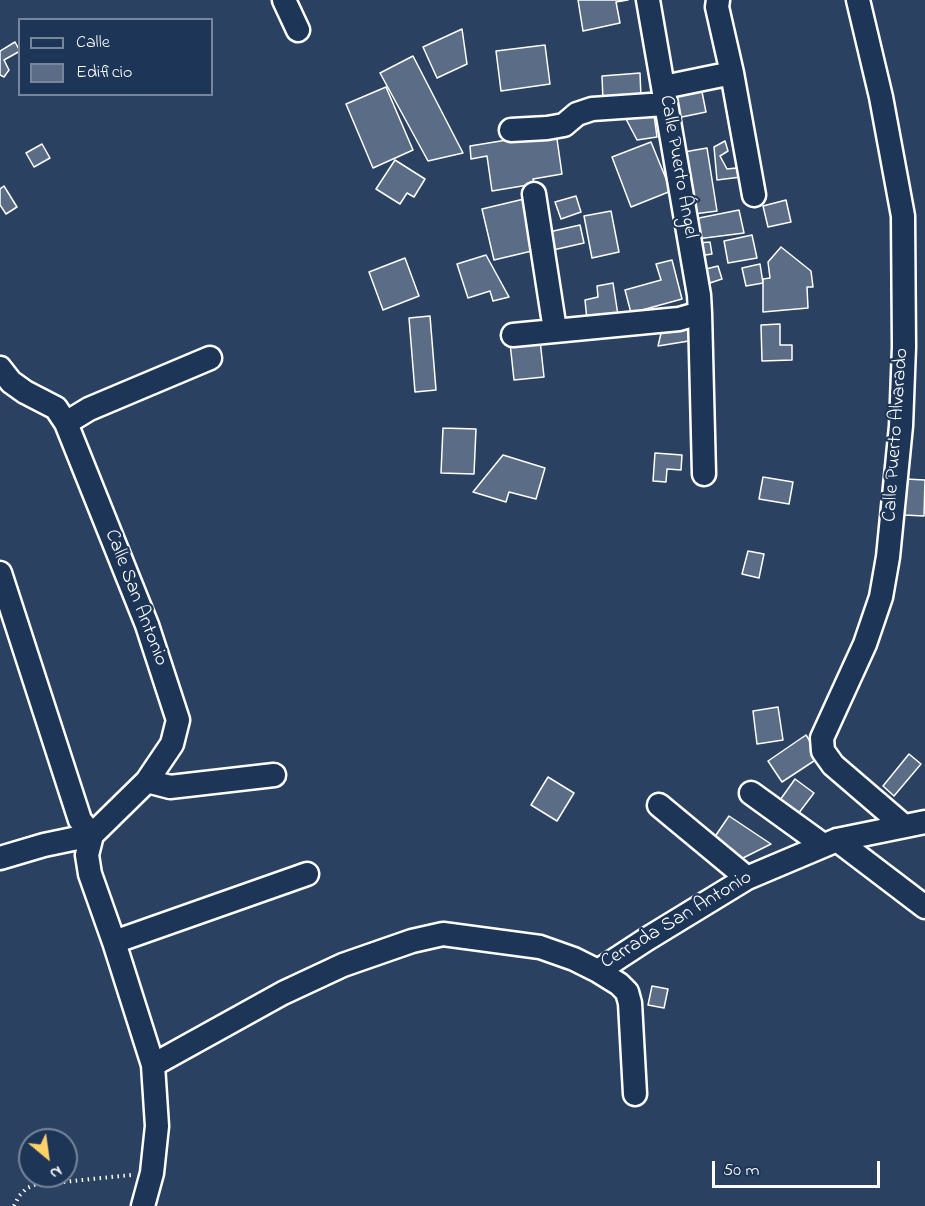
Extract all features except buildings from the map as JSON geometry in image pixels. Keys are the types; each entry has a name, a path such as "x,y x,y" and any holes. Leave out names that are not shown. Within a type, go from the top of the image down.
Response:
{"street":[{"path":"284,0 298,30"},
{"name":"Calle Puerto Ángel","path":"648,0 699,295 690,316 704,474"},
{"name":"Calle Puerto Alvarado","path":"858,0 881,97 914,285 904,347 901,426 888,557 881,597 865,644 822,738 823,751 832,765 915,824"},
{"path":"717,4 754,195"},
{"path":"511,130 564,125 577,114 592,109 664,95 732,72"},
{"path":"534,194 555,330"},
{"path":"513,335 532,335 555,330 690,316"},
{"path":"66,423 89,409 210,358"},
{"name":"Calle San Antonio","path":"0,368 11,382 56,408 66,423 147,625 178,720 172,744 147,781 92,835"},
{"path":"0,573 80,820 92,835"},
{"path":"147,781 170,787 274,775"},
{"path":"751,793 925,907"},
{"path":"659,805 747,878"},
{"name":"Cerrada San Antonio","path":"153,1065 283,993 343,965 412,941 442,934 540,947 574,958 598,972 646,939 747,878 830,843 915,824"},
{"path":"0,858 44,845 92,835"},
{"path":"92,835 87,855 90,874 153,1065 157,1126 152,1173 143,1206"},
{"path":"114,942 307,874"},
{"path":"598,972 619,984 627,992 631,1015 635,1094"}],"path":[{"path":"14,1206 27,1188 34,1185 152,1173"}]}
